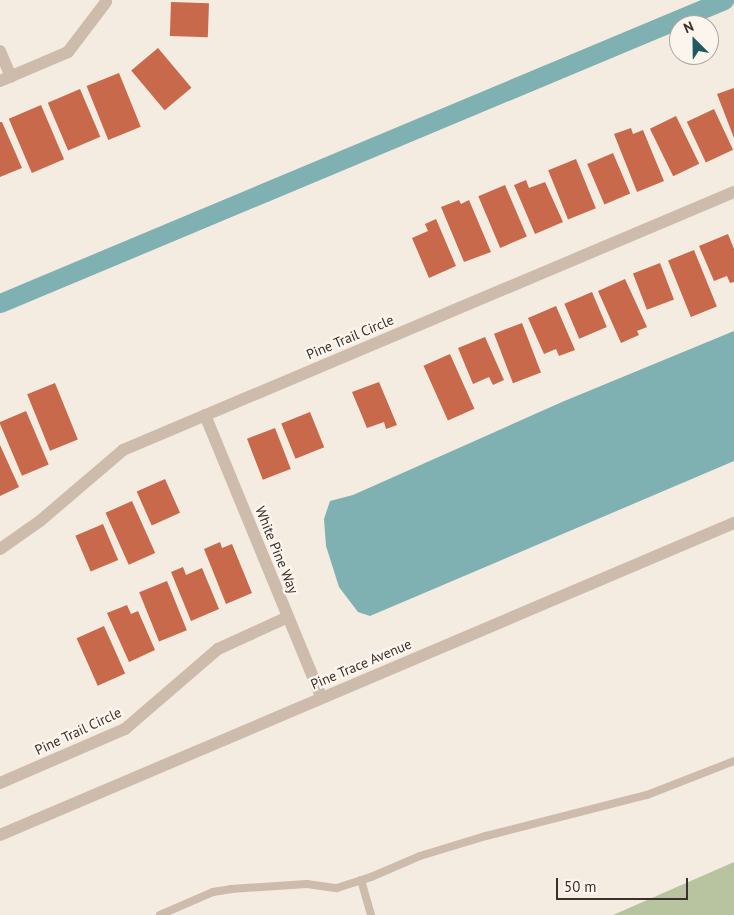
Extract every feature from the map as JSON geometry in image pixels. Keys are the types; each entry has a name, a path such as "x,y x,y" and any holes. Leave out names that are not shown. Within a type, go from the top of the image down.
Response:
{"street":[{"path":"0,51 5,79 68,52 106,2"},
{"name":"Pine Trail Circle","path":"0,549 40,521 124,450 734,192"},
{"name":"White Pine Way","path":"205,415 321,698"},
{"name":"Pine Trace Avenue","path":"0,836 734,523"},
{"name":"Pine Trail Circle","path":"0,783 126,729 218,649 288,617"}],"lane":[{"path":"160,915 213,892 230,889 306,884 337,888 420,856 477,839 648,796 734,760"},
{"path":"361,880 371,915"}],"green space":[{"path":"734,862 734,915 613,915"}],"water":[{"path":"734,331 734,461 370,616 358,612 339,587 326,546 324,519 330,501 353,495 562,402"}],"building":[{"path":"171,2 209,3 208,37 170,36"},
{"path":"158,48 191,88 165,110 131,70"},
{"path":"119,73 141,127 108,140 87,86"},
{"path":"734,88 734,138 717,94"},
{"path":"80,89 100,137 68,151 48,103"},
{"path":"41,105 64,159 32,173 9,119"},
{"path":"714,109 733,150 706,162 687,122"},
{"path":"676,116 699,164 673,176 650,129"},
{"path":"0,122 2,122 22,168 0,177"},
{"path":"631,128 633,134 643,130 664,181 637,192 614,134"},
{"path":"613,153 630,194 604,204 587,164"},
{"path":"576,159 596,208 568,219 548,170"},
{"path":"526,180 529,188 545,182 563,222 535,234 514,185"},
{"path":"505,185 527,237 500,248 478,196"},
{"path":"459,200 461,204 469,200 491,252 464,262 441,207"},
{"path":"436,219 456,266 429,278 412,238 428,231 425,224"},
{"path":"728,234 734,249 734,282 730,283 727,276 714,281 699,246"},
{"path":"694,250 717,307 691,317 668,260"},
{"path":"660,263 674,299 647,310 633,273"},
{"path":"625,279 647,327 637,331 639,335 621,343 598,291"},
{"path":"592,292 607,327 579,339 564,304"},
{"path":"556,306 575,350 559,356 556,349 544,354 528,318"},
{"path":"522,323 541,372 513,383 494,334"},
{"path":"485,337 504,380 493,385 489,377 473,384 458,348"},
{"path":"450,354 474,409 448,421 424,366"},
{"path":"379,382 397,425 386,429 384,422 367,428 352,392"},
{"path":"55,383 78,440 50,451 27,394"},
{"path":"26,411 49,464 22,476 0,422"},
{"path":"310,412 324,447 295,459 281,424"},
{"path":"275,428 291,469 263,480 247,439"},
{"path":"0,445 19,487 0,496"},
{"path":"165,479 180,513 152,525 137,492"},
{"path":"132,501 155,553 129,565 106,513"},
{"path":"103,524 118,560 91,572 75,536"},
{"path":"220,542 222,548 232,544 252,593 226,604 204,549"},
{"path":"183,567 186,575 202,568 219,609 191,621 171,572"},
{"path":"167,581 187,630 159,641 139,592"},
{"path":"127,605 131,614 138,611 155,650 129,662 107,613"},
{"path":"104,626 125,674 98,686 77,638"}],"waterway":[{"path":"0,303 724,0"}]}
